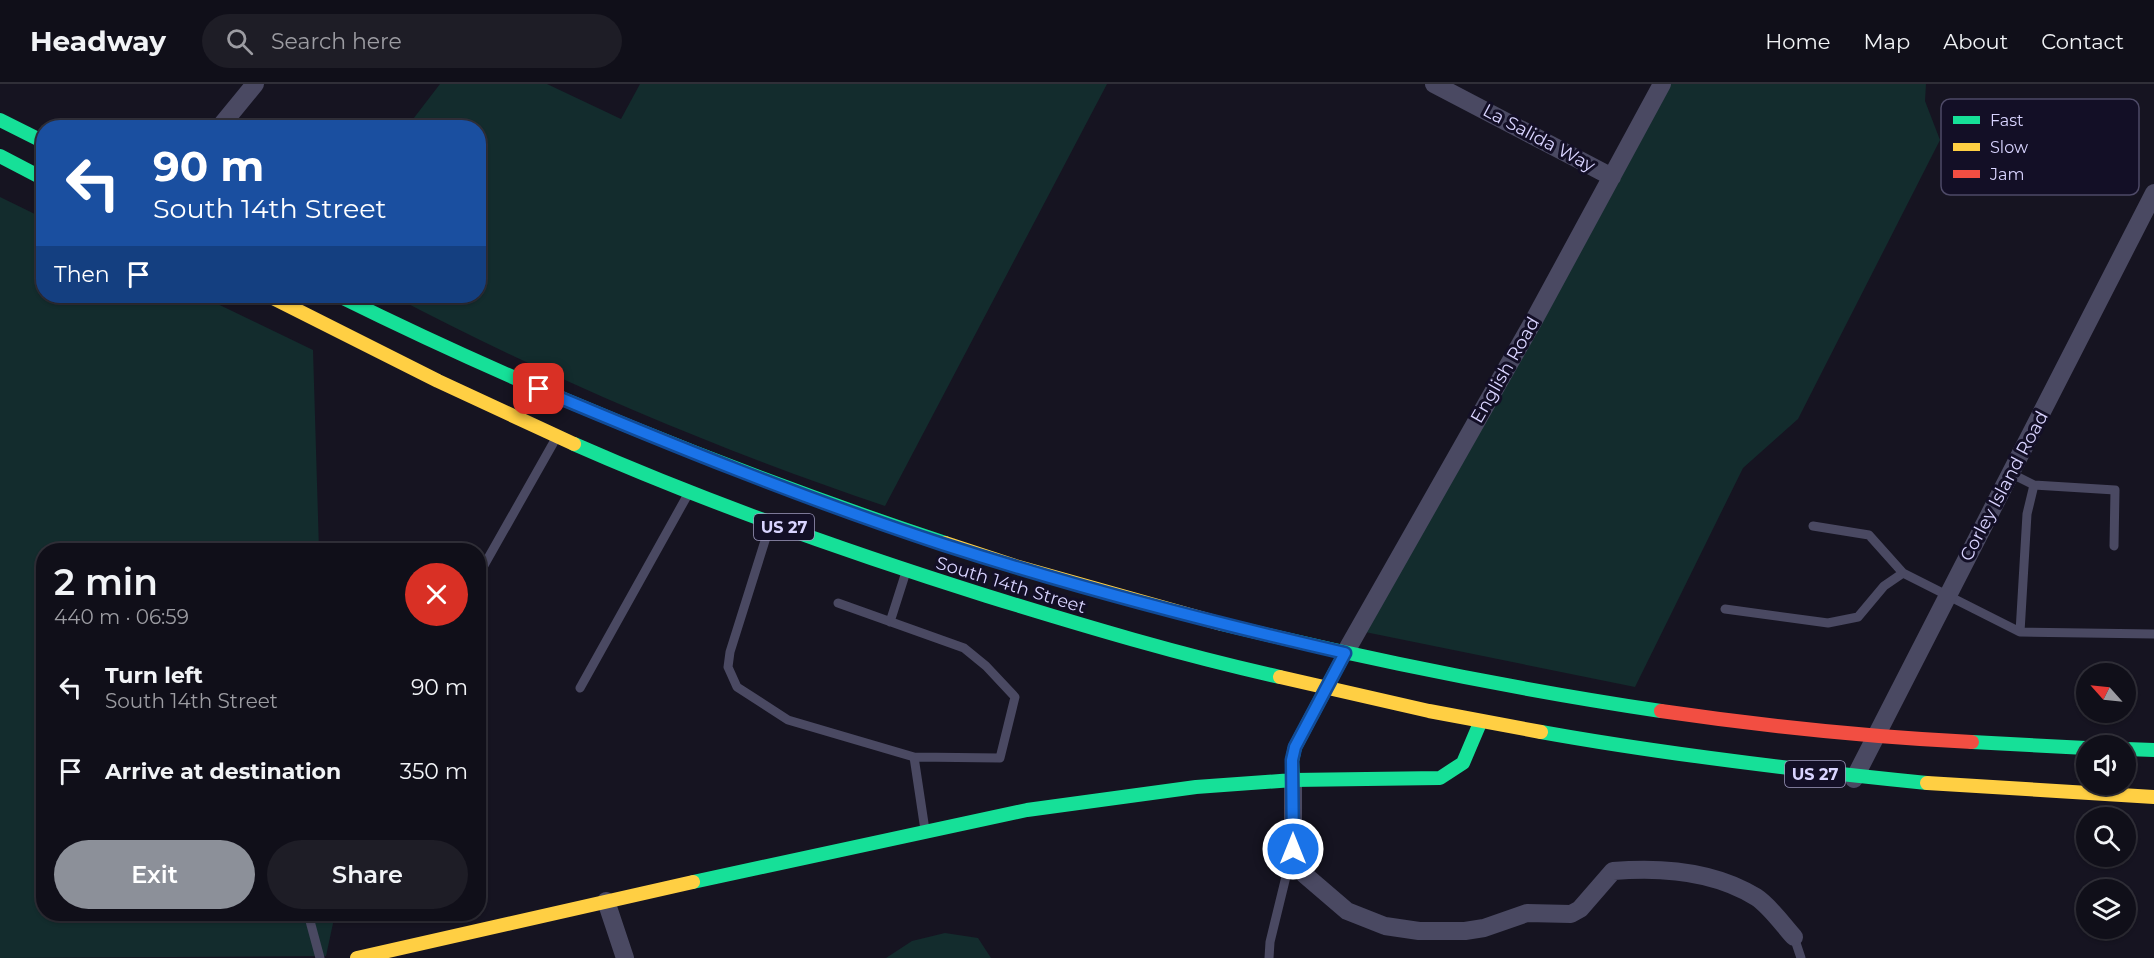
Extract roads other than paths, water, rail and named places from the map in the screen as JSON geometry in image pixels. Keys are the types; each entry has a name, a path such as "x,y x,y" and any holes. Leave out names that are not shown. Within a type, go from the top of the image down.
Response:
{"main road":[{"path":"0,120 36,138"},
{"path":"0,156 36,175"},
{"name":"South 14th Street","path":"283,303 425,375 563,430 689,491 771,523 906,570 1088,628 1324,691"},
{"name":"South 14th Street","path":"354,303 441,345 618,422 747,474 941,543 1128,600 1345,653"},
{"path":"584,422 618,422"},
{"path":"1293,780 1292,760 1295,747 1345,653"},
{"name":"US 27","path":"1345,653 1583,699 1874,737 2076,747"},
{"name":"US 27","path":"1324,691 1480,723 1665,755 1854,779 2055,794 2154,797"},
{"path":"357,958 606,901 1028,810 1125,795 1293,780 1440,778 1464,764 1480,723"},
{"path":"2136,749 2154,750"}],"street":[{"path":"226,120 255,84"},
{"name":"La Salida Way","path":"1434,84 1612,177"},
{"name":"English Road","path":"1345,653 1662,84"},
{"name":"Corley Island Road","path":"1854,779 1946,595 2012,474 2154,193"},
{"path":"1293,780 1293,849 1305,875 1347,911 1385,926 1419,931 1465,931 1484,928 1527,914 1571,914 1580,909 1613,871 1644,868 1722,880 1758,898 1794,937"},
{"path":"606,901 625,958"}],"lane":[{"path":"486,562 563,430"},
{"path":"2012,474 2034,485 2115,490 2114,546"},
{"path":"2020,632 2027,514 2034,485"},
{"path":"580,688 666,537 689,491"},
{"path":"771,523 730,652 728,668 737,687 788,720 914,757 1000,758 1016,697 986,666 964,648 838,603"},
{"path":"1813,526 1869,535 1904,573 2020,632 2154,634"},
{"path":"890,622 906,570"},
{"path":"1725,609 1828,623 1858,617 1884,586 1904,573"},
{"path":"914,757 925,831"},
{"path":"1269,958 1270,942 1293,849"},
{"path":"310,921 320,958"},
{"path":"1794,937 1801,958"}]}
